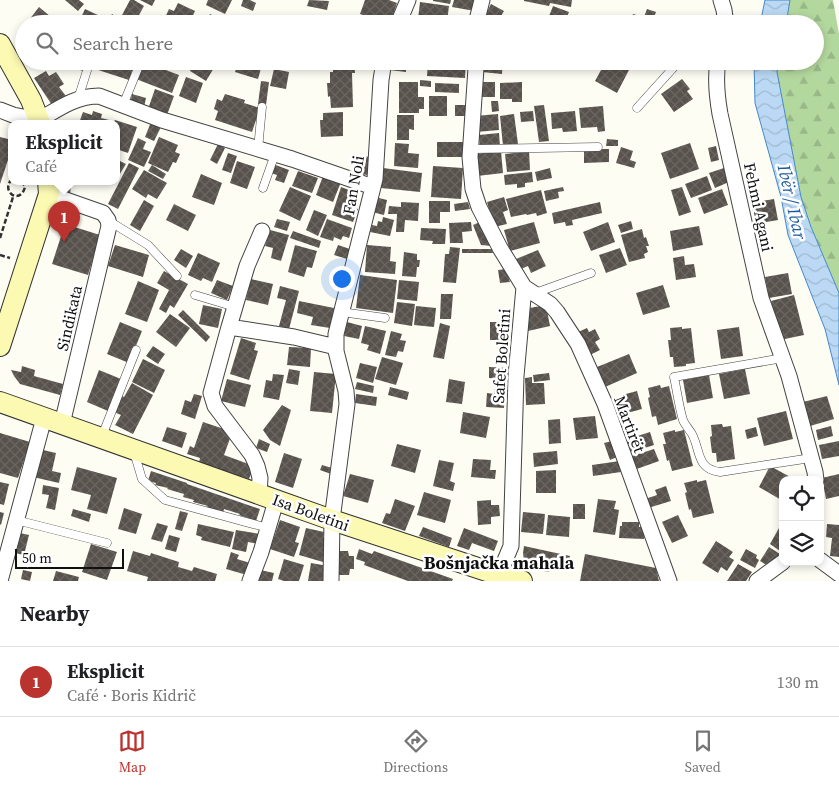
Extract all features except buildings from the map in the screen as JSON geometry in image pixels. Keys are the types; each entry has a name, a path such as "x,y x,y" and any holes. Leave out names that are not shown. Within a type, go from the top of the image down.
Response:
{"main road":[{"path":"0,44 28,93 38,120"},
{"path":"0,346 48,188"},
{"name":"Isa Boletini","path":"0,402 498,578 522,581"}],"street":[{"path":"402,15 408,0"},
{"path":"478,15 482,0"},
{"path":"721,0 724,15"},
{"name":"Fan Noli","path":"331,581 332,520 347,404 336,346 336,334 376,171 383,70"},
{"path":"476,70 471,149 473,189 500,248 529,290"},
{"name":"Fehmi Agani","path":"717,70 717,97 720,114 761,298 783,358 815,476"},
{"path":"42,120 63,105 88,96 99,96 162,120 275,154 373,187"},
{"path":"0,110 32,120"},
{"path":"48,188 103,213 108,220"},
{"name":"Sindikata","path":"0,581 16,520 53,421 109,226 108,220"},
{"path":"250,581 268,528 267,497 252,455 215,406 211,393 247,266 262,231"},
{"name":"Safet Boletini","path":"498,578 511,546 516,376 529,290"},
{"name":"Martirët","path":"529,290 550,304 578,344 605,404 669,581"},
{"path":"229,328 294,337 336,346"},
{"path":"824,563 839,574"},
{"path":"757,581 779,565"}],"lane":[{"path":"78,99 87,70"},
{"path":"123,105 137,70"},
{"path":"637,108 670,70"},
{"path":"258,149 262,107"},
{"path":"471,149 598,147"},
{"path":"263,188 275,154"},
{"path":"108,220 148,245 178,276"},
{"path":"529,290 591,273"},
{"path":"195,296 235,307"},
{"path":"341,312 385,318"},
{"path":"102,438 136,350"},
{"path":"783,358 674,377 684,422 692,434 700,458 711,471 720,472 811,458"},
{"path":"134,449 142,479 165,500 268,528"},
{"path":"16,520 107,543"}],"path":[{"path":"8,182 9,194 14,196 21,195 25,191 25,185"},
{"path":"0,238 14,196"}],"green space":[{"path":"790,0 833,0 839,34 839,293 811,227 801,197 777,72 777,70 824,70 824,15 788,15"}],"water":[{"path":"765,0 790,0 788,15 762,15"},
{"name":"Ibër / Ibar","path":"754,70 777,70 801,197 811,227 839,293 839,385 825,329 788,235 781,197 755,103"}],"place":[{"name":"Eksplicit","path":"64,242"}],"district":[{"name":"Bošnjačka mahala","path":"499,563"}]}
